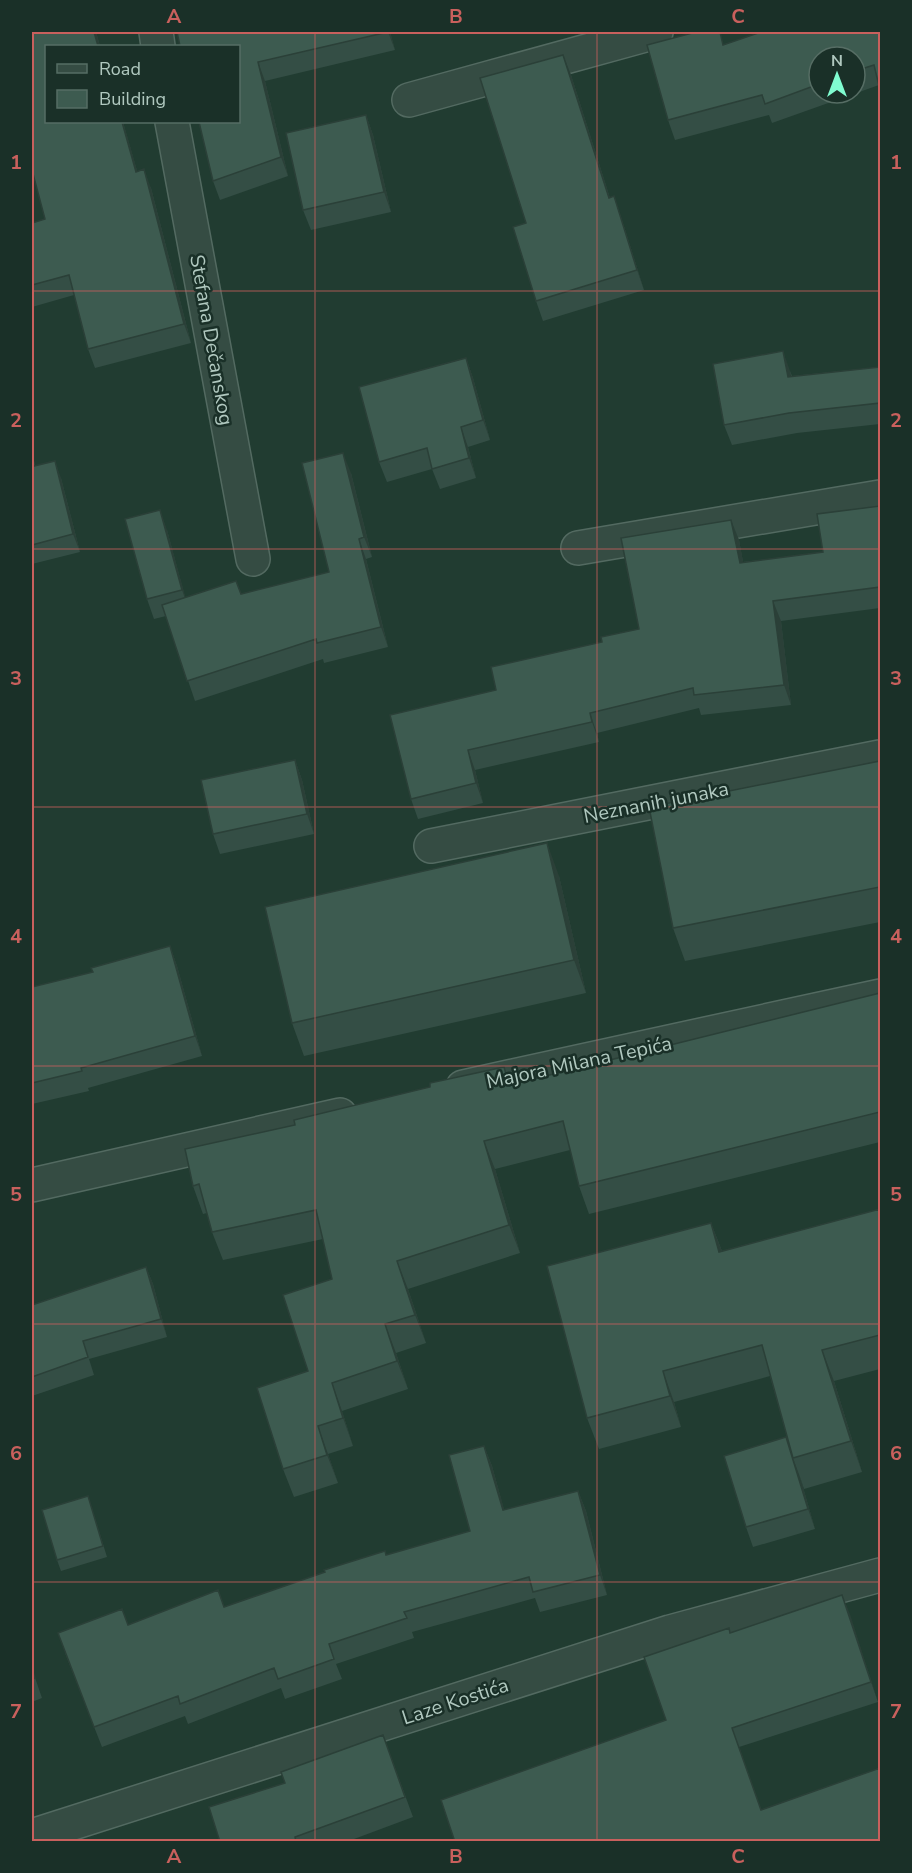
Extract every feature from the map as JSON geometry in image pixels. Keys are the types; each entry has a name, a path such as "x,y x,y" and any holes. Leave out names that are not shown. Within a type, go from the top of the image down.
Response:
{"street":[{"path":"409,100 656,32"},
{"name":"Stefana Dečanskog","path":"172,123 253,559"},
{"path":"578,548 880,497"},
{"name":"Neznanih junaka","path":"431,846 880,757"},
{"name":"Majora Milana Tepića","path":"433,1094 880,996"},
{"path":"32,1185 364,1109"},
{"name":"Laze Kostića","path":"32,1836 670,1632 880,1575"}],"building":[{"path":"32,32 94,32 98,45 45,45 45,123 122,123 136,172 144,169 184,324 88,349 69,275 32,285 32,223 45,219 32,170"},
{"path":"177,32 388,32 258,62 281,157 213,181 199,123 240,123 240,45 180,45"},
{"path":"696,32 720,32 723,45 761,32 880,32 880,90 874,65 867,67 867,45 807,45 807,88 765,104 762,95 668,120 647,45"},
{"path":"563,55 609,198 614,196 637,270 536,301 513,227 526,223 480,78"},
{"path":"366,115 384,192 303,210 286,133"},
{"path":"783,351 788,377 880,367 880,403 789,413 724,425 713,364"},
{"path":"466,358 483,420 461,427 469,458 432,469 427,448 379,462 359,387"},
{"path":"343,453 364,537 359,539 381,627 317,643 316,639 187,681 162,605 236,581 241,594 329,572 302,463"},
{"path":"32,457 34,466 55,461 73,534 32,545"},
{"path":"880,506 880,587 773,601 784,685 694,695 693,688 590,713 592,722 468,750 476,783 411,799 390,715 496,690 491,667 602,642 601,637 639,629 621,538 731,520 740,563 823,552 817,514"},
{"path":"160,510 182,590 147,599 125,519"},
{"path":"295,760 307,814 213,834 201,780"},
{"path":"880,761 880,887 673,928 649,807"},
{"path":"547,843 574,960 292,1023 265,907"},
{"path":"170,946 195,1036 81,1068 82,1071 32,1083 32,987 93,972 91,968"},
{"path":"880,993 880,1112 579,1186 563,1121 484,1141 509,1225 397,1261 415,1315 385,1324 397,1361 332,1383 343,1418 318,1426 327,1455 283,1469 257,1388 308,1371 283,1295 332,1279 316,1210 212,1232 199,1184 193,1186 185,1149 295,1125 294,1120 430,1087 430,1083 504,1067 509,1085"},
{"path":"880,1209 880,1335 822,1350 851,1441 793,1458 762,1345 663,1371 670,1396 587,1418 547,1266 711,1223 719,1252"},
{"path":"146,1267 161,1319 83,1341 88,1357 32,1377 32,1305"},
{"path":"786,1437 808,1509 746,1527 724,1456"},
{"path":"484,1446 503,1510 578,1491 600,1575 533,1592 529,1577 404,1612 407,1618 329,1644 334,1659 278,1679 274,1668 180,1704 178,1696 94,1727 58,1633 122,1609 128,1625 218,1590 224,1607 325,1572 324,1570 385,1551 386,1555 470,1531 449,1455"},
{"path":"88,1496 103,1546 57,1560 42,1510"},
{"path":"842,1595 871,1682 732,1728 761,1810 880,1768 880,1842 455,1842 441,1800 666,1720 644,1657 729,1628 730,1633"},
{"path":"383,1735 405,1797 295,1837 296,1842 220,1842 209,1807 285,1783 281,1772"}]}
